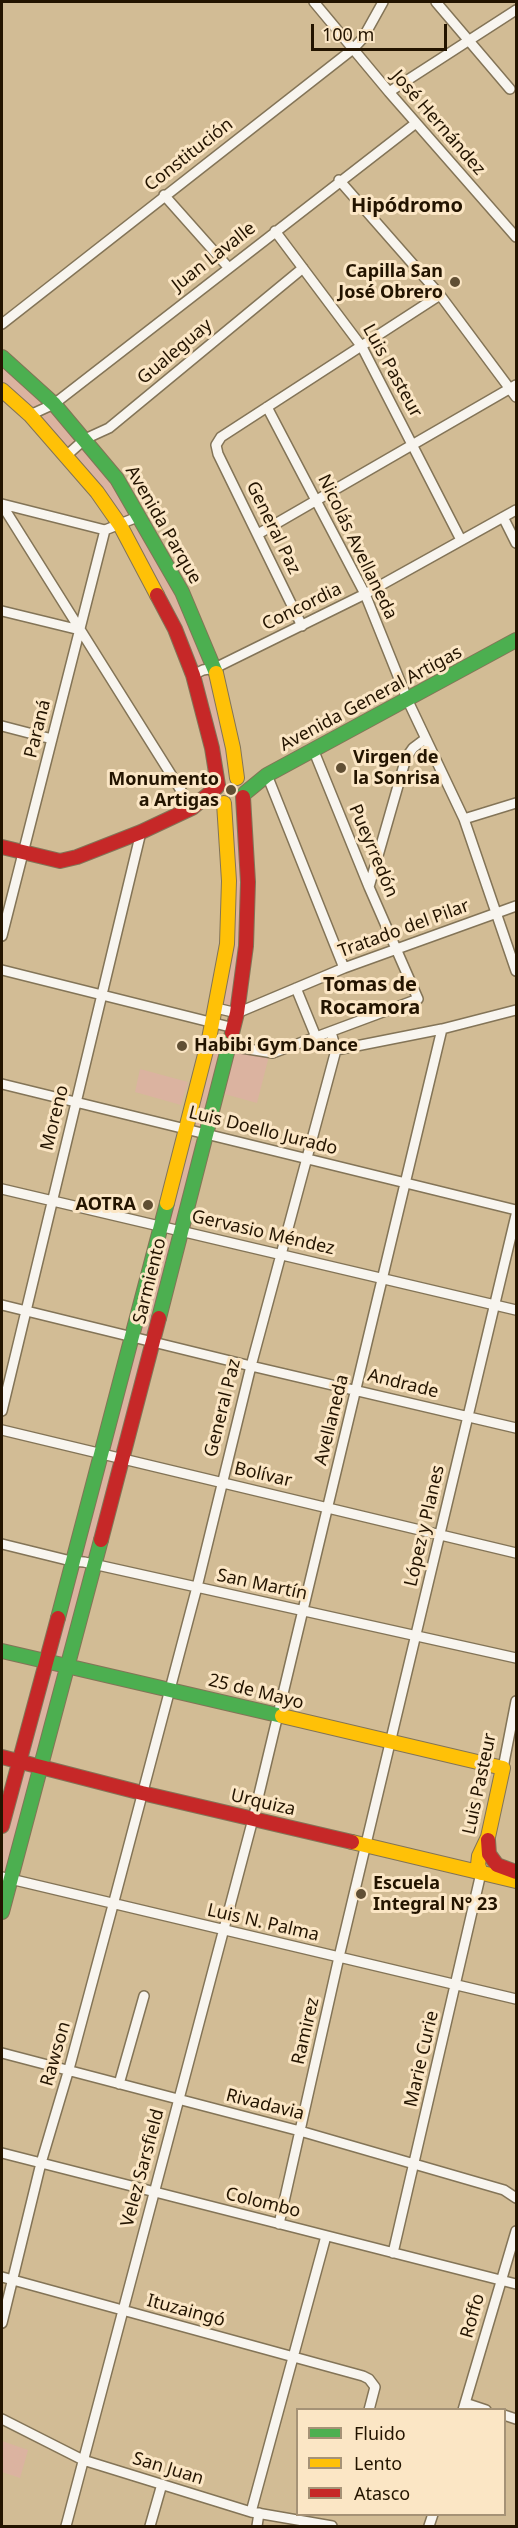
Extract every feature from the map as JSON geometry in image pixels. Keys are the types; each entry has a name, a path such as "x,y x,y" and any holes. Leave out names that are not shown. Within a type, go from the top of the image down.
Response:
{"main road":[{"name":"Avenida Parque","path":"2,357 54,404 85,439 117,479 140,516 182,592 215,668 238,779"},
{"name":"Avenida Parque","path":"2,390 30,415 66,456 97,492 120,525 175,628 193,675 217,786"},
{"name":"Avenida General Artigas","path":"244,795 267,775 408,701 516,640"},
{"path":"192,808 224,778 238,779 267,775"},
{"path":"2,847 60,861 77,858 192,808 223,803 236,804 244,795 243,784 238,779"},
{"path":"217,786 217,794 223,803"},
{"name":"Sarmiento","path":"2,1912 6,1878 41,1767 234,1028 246,946 248,882 244,795"},
{"name":"Sarmiento","path":"2,1826 71,1561 102,1455 209,1039 227,934 229,881 223,803"},
{"name":"25 de Mayo","path":"2,1652 170,1689 278,1717 502,1768"},
{"name":"Urquiza","path":"2,1757 142,1793 516,1881"},
{"name":"Luis Pasteur","path":"481,1873 478,1865 479,1856 488,1838 502,1768"},
{"path":"488,1838 489,1854 497,1865 516,1872"}],"street":[{"name":"José Hernández","path":"314,2 388,92 516,237"},
{"name":"Constitución","path":"2,324 353,49 363,38 383,2"},
{"path":"436,2 510,89"},
{"path":"388,92 516,10"},
{"name":"Juan Lavalle","path":"30,415 54,404 339,180 416,123"},
{"path":"339,180 440,295 513,386 516,397"},
{"path":"164,195 228,267"},
{"name":"Luis Pasteur","path":"275,231 362,347 461,540"},
{"name":"Gualeguay","path":"66,456 85,439 109,428 303,268"},
{"path":"267,407 440,295"},
{"path":"258,534 513,386"},
{"name":"General Paz","path":"267,407 220,437 216,445 218,454 302,626"},
{"name":"Nicolás Avellaneda","path":"267,407 365,594 408,701 464,819 516,971"},
{"path":"2,504 105,530 140,516"},
{"path":"2,504 192,808"},
{"name":"Concordia","path":"193,675 215,668 365,594 516,510"},
{"path":"503,517 516,543"},
{"name":"Paraná","path":"2,936 105,530"},
{"path":"2,611 80,630"},
{"path":"2,726 52,739"},
{"path":"369,887 406,758 413,748 425,739"},
{"name":"Pueyrredón","path":"313,749 369,887 398,948 418,999 331,1032"},
{"path":"267,775 344,968"},
{"path":"464,819 516,803"},
{"name":"Moreno","path":"2,1412 141,832"},
{"name":"Tratado del Pilar","path":"237,1013 344,968 516,906"},
{"path":"2,970 102,994 214,1015 237,1013"},
{"path":"296,988 316,1037"},
{"path":"209,1039 229,1046 273,1053 331,1032 336,1050 442,1029 516,1010"},
{"path":"214,1015 234,1028"},
{"name":"Avellaneda","path":"253,1819 305,1611 442,1029"},
{"name":"General Paz","path":"142,1793 197,1587 250,1366 336,1050"},
{"name":"Luis Doello Jurado","path":"2,1084 516,1210"},
{"name":"Gervasio Méndez","path":"2,1189 516,1310"},
{"name":"López y Planes","path":"366,1845 516,1215"},
{"name":"Andrade","path":"2,1305 516,1428"},
{"name":"Bolívar","path":"2,1430 516,1553"},
{"name":"San Martín","path":"2,1544 516,1658"},
{"name":"Luis Pasteur","path":"502,1768 516,1701"},
{"name":"Rawson","path":"2,2324 41,2163 69,2069 142,1793"},
{"name":"Velez Sarsfield","path":"66,2526 253,1819"},
{"name":"Ramirez","path":"279,2224 366,1845"},
{"name":"Marie Curie","path":"393,2253 481,1873"},
{"name":"Luis N. Palma","path":"6,1878 516,1999"},
{"path":"119,2084 144,1996"},
{"name":"Rivadavia","path":"2,2053 300,2131 504,2190 516,2198"},
{"name":"Colombo","path":"2,2153 516,2284"},
{"name":"Roffo","path":"464,2406 516,2231"},
{"path":"257,2526 255,2513 326,2236"},
{"name":"Ituzaingó","path":"2,2277 363,2376 369,2379 375,2387 369,2408"},
{"name":"San Juan","path":"2,2419 83,2460 255,2513 328,2526"},
{"path":"150,2526 162,2484"}],"shaded area":[{"path":"2,366 43,402 31,409 2,383"},
{"path":"52,408 79,439 67,448 39,420"},
{"path":"85,446 132,514 121,519 74,457"},
{"path":"141,528 189,620 206,662 195,668 131,533"},
{"path":"210,671 231,758 219,762 197,677"},
{"path":"239,830 243,882 242,946 231,1008 222,1004 231,831"},
{"path":"214,1045 222,1048 203,1125 199,1126 193,1123"},
{"path":"237,1047 270,1052 257,1103 221,1093 231,1052"},
{"path":"140,1069 188,1082 181,1105 135,1092"},
{"path":"189,1139 197,1142 177,1223 172,1223 168,1220"},
{"path":"164,1237 173,1241 149,1334 144,1334 140,1331"},
{"path":"136,1346 145,1349 120,1452 116,1453 109,1449"},
{"path":"106,1461 113,1462 116,1466 92,1557 87,1558 81,1555"},
{"path":"78,1565 84,1566 87,1570 64,1657 60,1658 54,1655"},
{"path":"50,1669 57,1670 60,1674 37,1759 34,1760 27,1756"},
{"path":"20,1770 32,1773 6,1872 2,1871 2,1843"},
{"path":"2,2441 28,2450 20,2478 2,2472"}],"traffic: fast":[{"path":"2,357 54,404 117,479 182,592 216,673"},
{"path":"245,793 267,775 516,640"},
{"path":"159,1318 232,1033"},
{"path":"58,1618 167,1203"},
{"path":"2,1912 101,1540"},
{"path":"2,1651 282,1716"}],"traffic: slow":[{"path":"2,390 30,415 97,492 120,525 157,595"},
{"path":"216,673 233,748 237,778"},
{"path":"167,1203 209,1039 227,944 229,881 224,803"},
{"path":"282,1716 503,1768 488,1837 479,1856 478,1865 481,1873"},
{"path":"352,1842 516,1881"}],"traffic: jam":[{"path":"157,595 175,629 193,675 212,748 218,785"},
{"path":"2,847 60,861 77,857 141,832 192,808 217,787"},
{"path":"232,1033 246,946 248,882 243,797"},
{"path":"101,1540 159,1318"},
{"path":"2,1826 58,1618"},
{"path":"2,1757 142,1793 352,1842"},
{"path":"488,1840 489,1854 497,1865 516,1872"}],"place":[{"name":"Capilla San José Obrero","path":"455,282"},
{"name":"Virgen de la Sonrisa","path":"341,768"},
{"name":"Monumento a Artigas","path":"231,790"},
{"name":"Habibi Gym Dance","path":"182,1046"},
{"name":"AOTRA","path":"148,1205"},
{"name":"Escuela Integral N° 23","path":"361,1894"}],"district":[{"name":"Hipódromo","path":"407,206"},
{"name":"Tomas de Rocamora","path":"370,996"}]}
